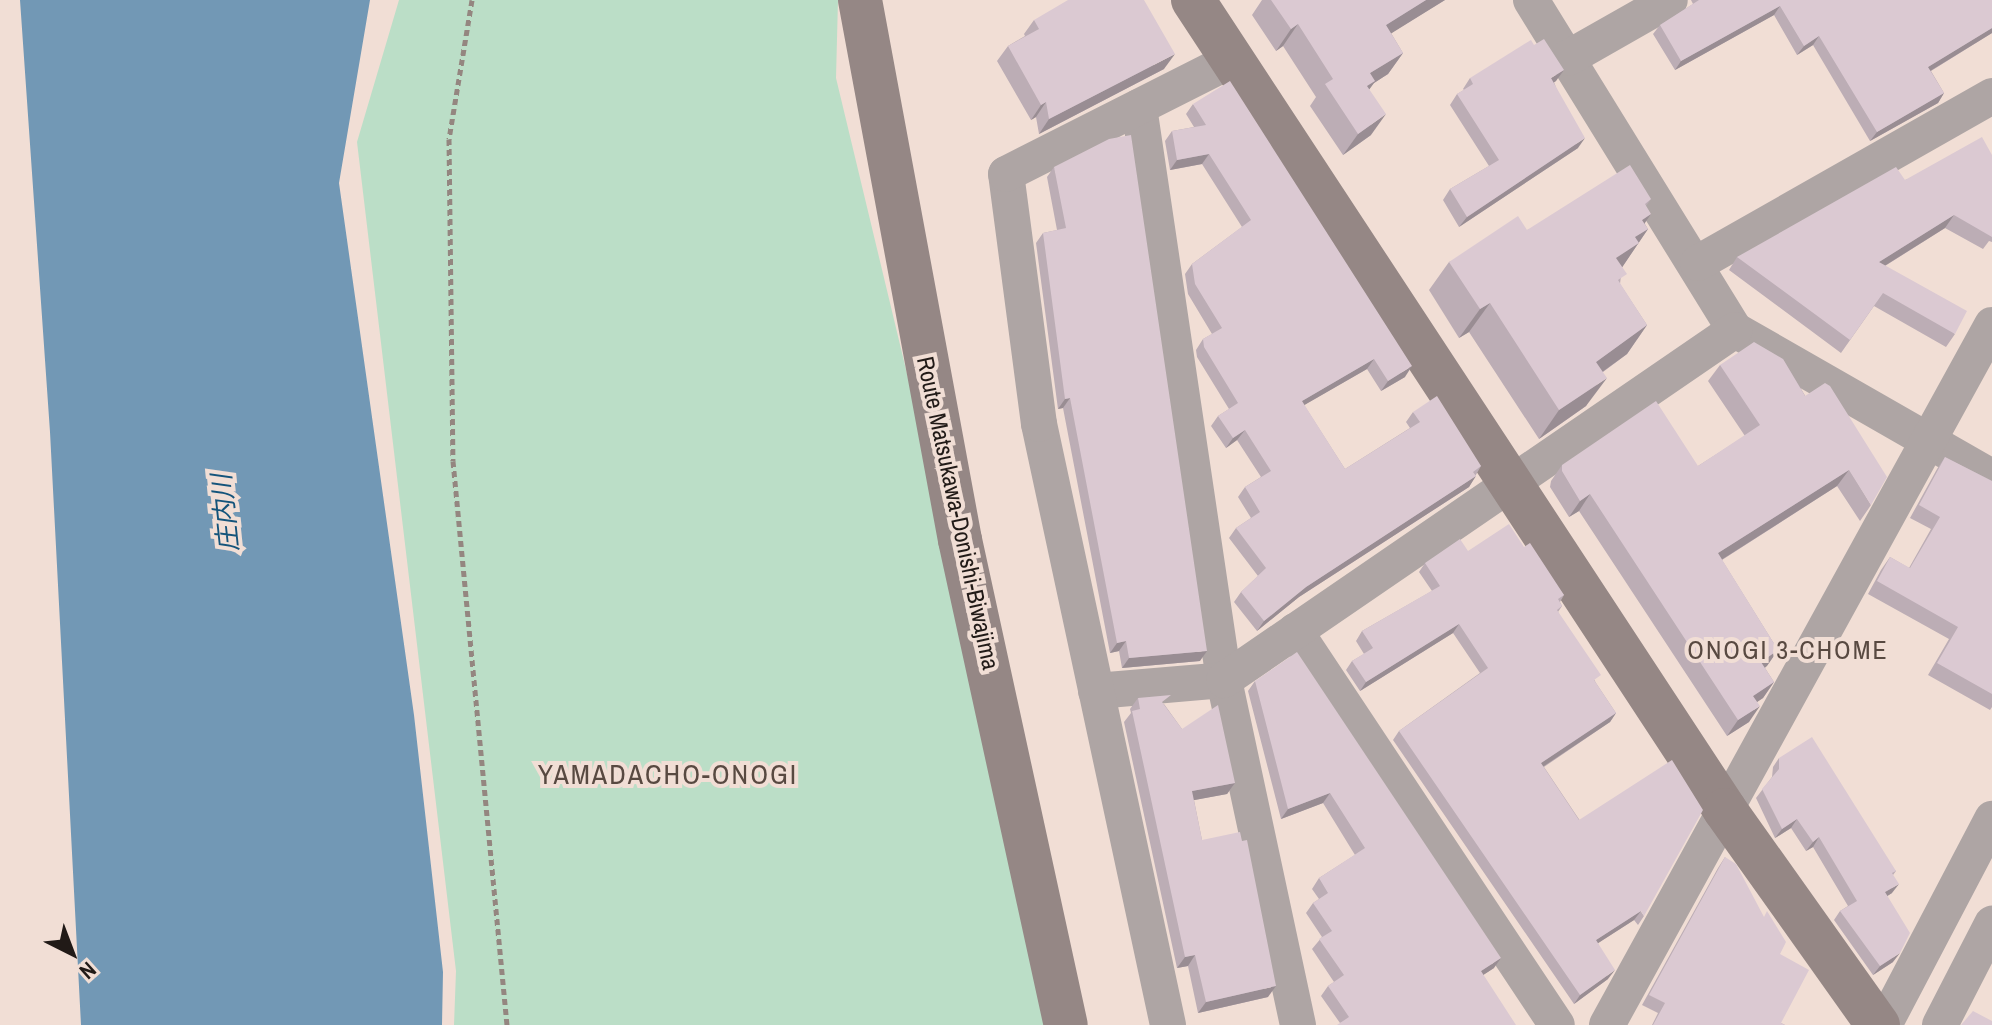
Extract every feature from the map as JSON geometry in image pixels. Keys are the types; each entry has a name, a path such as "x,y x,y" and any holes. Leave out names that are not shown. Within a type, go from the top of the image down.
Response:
{"street":[{"name":"Route Matsukawa-Donishi-Biwajima","path":"860,0 960,540 1066,1025"},
{"path":"1193,0 1725,810 1878,1025"},
{"path":"1531,0 1698,263 1735,330 1992,477"},
{"path":"1568,58 1670,0"},
{"path":"1168,1025 1039,424 1006,174 1232,60"},
{"path":"1698,263 1992,96"},
{"path":"1139,107 1224,680 1298,1025"},
{"path":"1607,1025 1992,325"},
{"path":"1096,691 1224,680 1735,330"},
{"path":"1295,631 1557,1025"},
{"path":"1884,1025 1992,819"},
{"path":"1940,1025 1992,924"}],"path":[{"path":"472,0 449,139 453,461 507,1025"}],"green space":[{"path":"399,0 838,0 836,78 1042,936 1058,1025 454,1025 456,971 357,142"}],"water":[{"name":"庄内川","path":"20,0 370,0 339,183 414,715 443,972 442,1025 81,1025 50,432"}],"building":[{"path":"1068,0 1144,0 1175,54 1049,119 1046,102 1041,105 1008,46 1039,29 1034,20"},
{"path":"1271,0 1426,0 1386,25 1403,53 1370,73 1375,81 1367,86 1386,114 1358,134 1325,84 1333,79 1298,24 1291,29"},
{"path":"1699,0 1992,0 1992,28 1928,67 1944,93 1877,132 1819,36 1804,46 1780,6 1681,61 1660,25"},
{"path":"1544,39 1564,70 1551,78 1585,138 1467,217 1450,189 1499,160 1457,94 1473,84 1470,78 1531,40 1534,45"},
{"path":"1230,81 1412,366 1388,381 1374,359 1302,401 1345,469 1420,422 1413,412 1437,396 1481,466 1473,472 1476,476 1306,587 1264,621 1241,592 1266,568 1236,528 1260,512 1245,487 1271,471 1245,430 1233,438 1218,416 1238,403 1204,347 1203,339 1222,328 1195,284 1192,264 1251,220 1209,154 1177,160 1172,131 1206,125 1193,104"},
{"path":"1131,135 1207,651 1129,658 1126,641 1117,643 1070,398 1065,399 1043,233 1066,228 1054,167 1109,139"},
{"path":"1982,137 1992,155 1992,237 1954,215 1879,262 1967,311 1955,334 1883,293 1850,340 1737,257 1896,167 1905,180"},
{"path":"1630,165 1651,199 1645,204 1651,214 1642,220 1648,229 1635,237 1639,243 1616,258 1627,274 1618,280 1647,325 1596,362 1607,378 1559,410 1490,303 1480,309 1449,262 1518,216 1527,230"},
{"path":"1754,342 1783,359 1805,396 1825,383 1830,386 1887,477 1871,505 1849,470 1718,553 1778,650 1761,662 1774,682 1753,696 1760,706 1738,720 1590,494 1580,501 1562,471 1562,465 1656,401 1698,466 1760,425 1720,365"},
{"path":"1945,457 1992,481 1992,694 1937,663 1958,627 1877,581 1890,557 1910,568 1940,517 1919,505"},
{"path":"1509,524 1524,547 1530,543 1564,595 1558,599 1562,606 1557,610 1601,675 1594,680 1616,713 1541,763 1579,820 1672,760 1703,810 1644,916 1641,911 1596,940 1615,970 1580,995 1399,731 1488,668 1459,624 1366,682 1352,661 1373,648 1362,631 1440,586 1425,563 1460,539 1468,551"},
{"path":"1297,652 1501,958 1481,971 1516,1025 1337,1025 1349,1017 1328,986 1344,975 1319,939 1332,931 1313,903 1328,893 1319,878 1365,848 1330,793 1288,809 1255,681"},
{"path":"1171,695 1162,702 1182,729 1218,705 1235,783 1192,791 1202,840 1240,832 1242,841 1247,840 1276,986 1206,1002 1195,955 1185,957 1132,711 1140,709 1138,698"},
{"path":"1812,737 1896,871 1892,873 1899,884 1885,892 1910,933 1900,953 1880,966 1840,911 1857,901 1819,837 1813,842 1797,819 1782,829 1762,789 1779,769 1779,758"},
{"path":"1725,857 1736,864 1764,917 1767,911 1786,942 1780,954 1809,970 1781,1023 1785,1025 1653,1025 1665,1003 1649,995"},
{"path":"1973,1011 1992,1021 1992,1025 1961,1025"}],"district":[{"name":"ONOGI 3-CHOME","path":"1788,650"},
{"name":"YAMADACHO-ONOGI","path":"668,774"}]}
